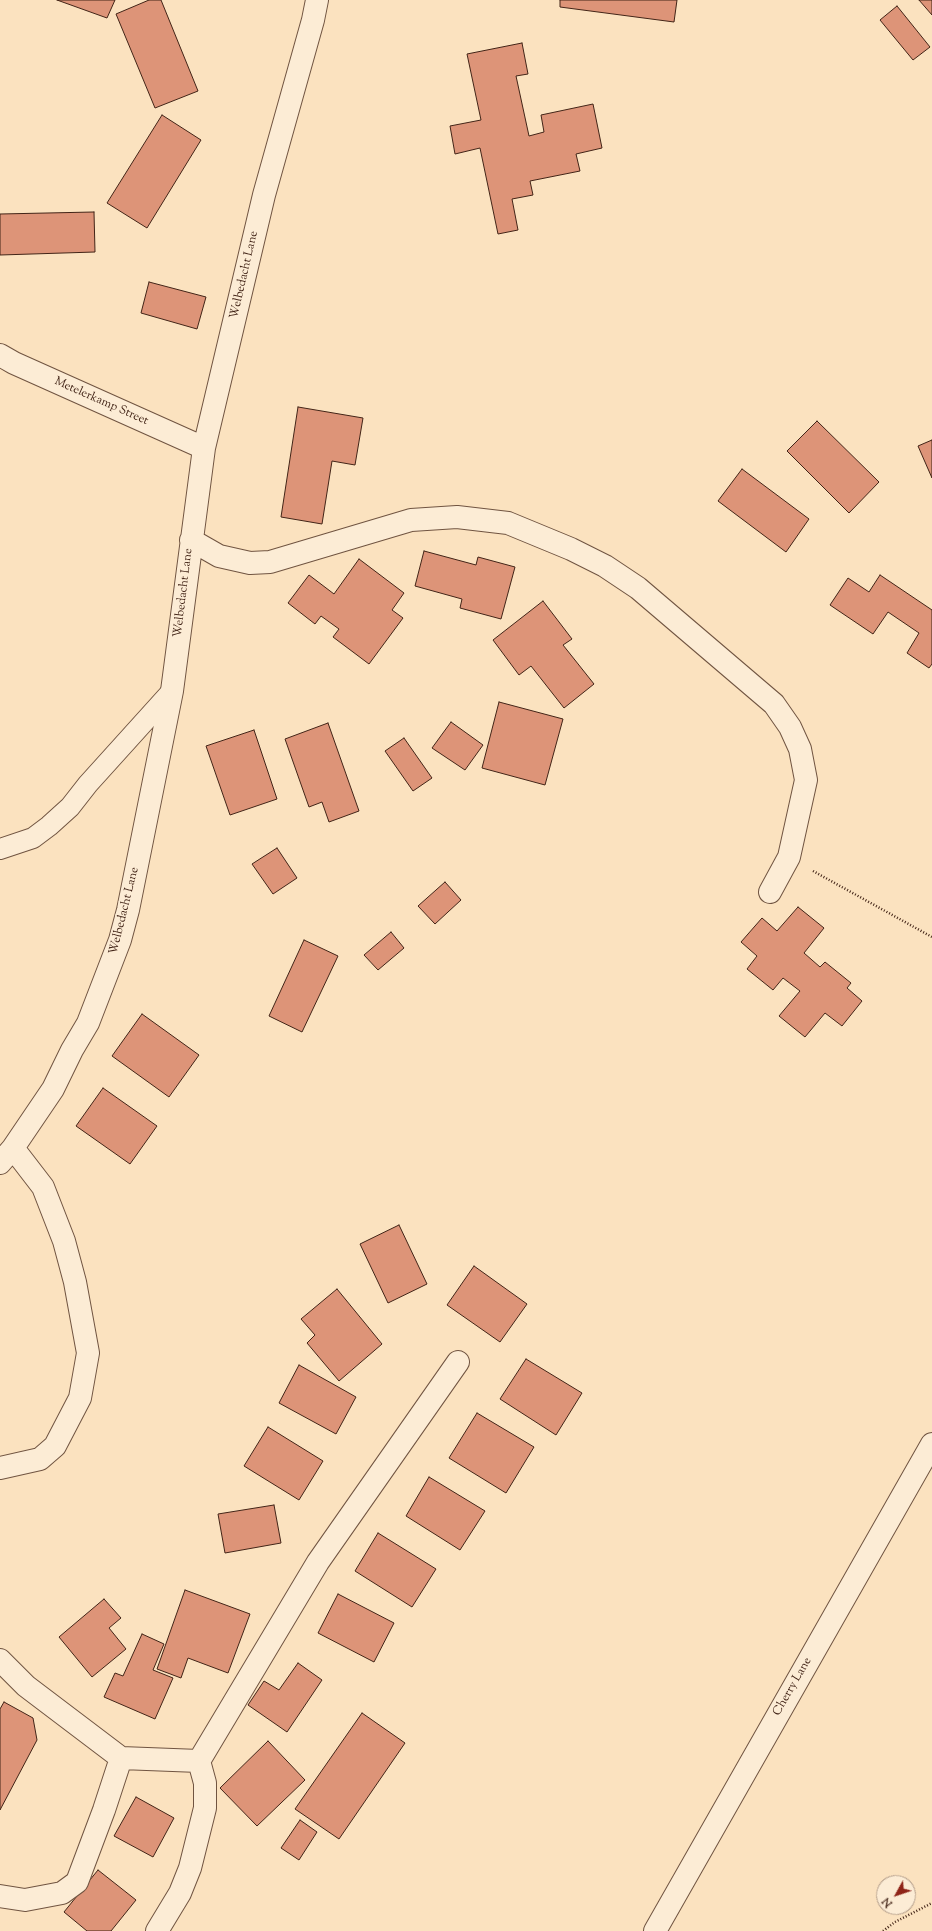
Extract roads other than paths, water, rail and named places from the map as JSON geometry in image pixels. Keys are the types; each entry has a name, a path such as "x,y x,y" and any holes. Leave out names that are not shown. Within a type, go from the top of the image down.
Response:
{"street":[{"name":"Welbedacht Lane","path":"6,1155 52,1089 88,1023 120,940 128,910 172,691 204,448 264,195 313,20 316,0"},
{"name":"Metelerkamp Street","path":"0,355 14,363 204,448"},
{"path":"191,540 219,556 250,563 270,562 411,520 457,517 508,524 571,549 605,566 638,588 774,704 790,727 800,749 806,780 788,857 770,892"},
{"path":"0,1468 40,1459 55,1446 80,1398 88,1353 76,1282 64,1241 43,1187 6,1155"},
{"path":"157,1931 180,1893 192,1860 205,1808 205,1783 199,1761 318,1562 458,1362"},
{"name":"Cherry Lane","path":"655,1931 932,1444"},
{"path":"0,1660 26,1686 121,1758 199,1761"},
{"path":"0,1896 25,1900 62,1893 71,1888 77,1882 104,1810 121,1758"}],"lane":[{"path":"0,849 33,838 70,807 88,784 172,691"}]}
